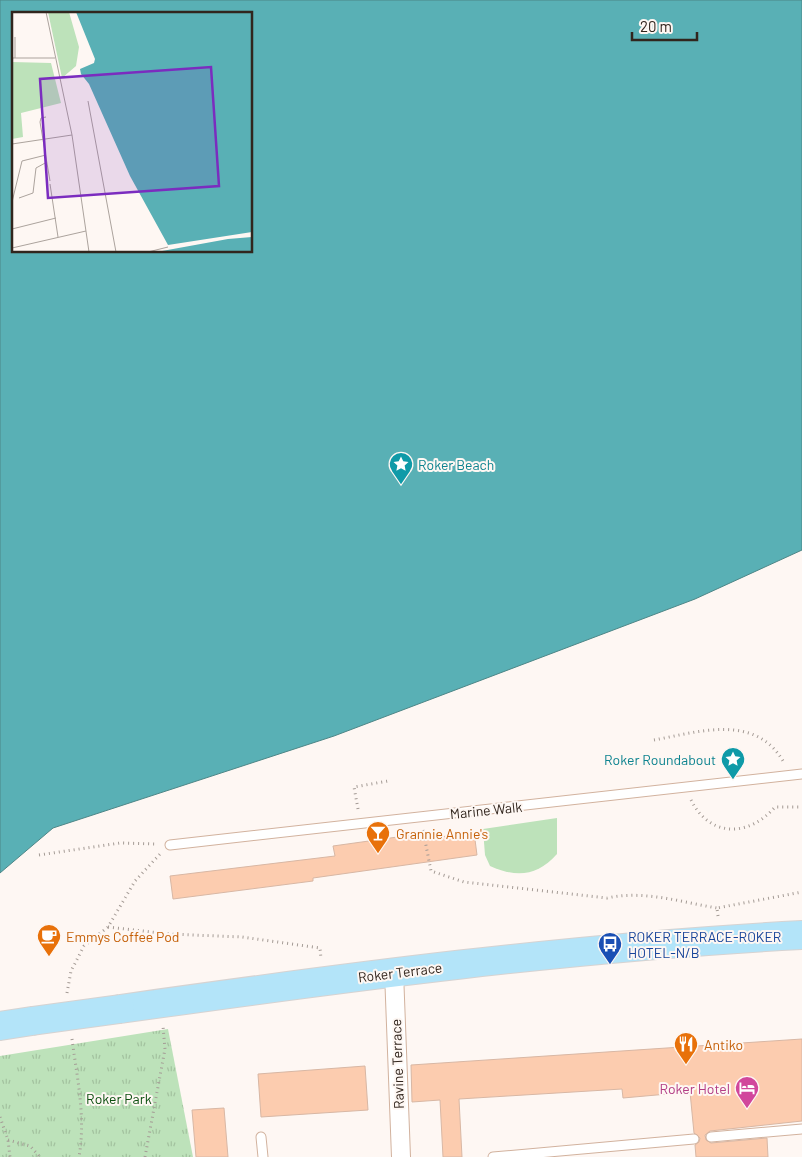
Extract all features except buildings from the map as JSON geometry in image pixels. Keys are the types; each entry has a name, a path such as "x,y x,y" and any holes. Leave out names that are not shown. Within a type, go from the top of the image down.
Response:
{"main road":[{"name":"Roker Terrace","path":"0,1026 394,972 675,942 802,935"}],"street":[{"name":"Ravine Terrace","path":"394,972 401,1157"}],"lane":[{"name":"Marine Walk","path":"170,845 685,789 733,781 802,774"},
{"path":"711,1137 802,1129"},
{"path":"261,1137 263,1157"},
{"path":"493,1157 561,1154 694,1139"}],"path":[{"path":"654,740 728,729 744,730 759,738 779,755 791,775"},
{"path":"360,824 354,787 388,781"},
{"path":"685,789 697,813 713,825 730,829 746,828 764,820 775,807 802,807"},
{"path":"422,817 430,871 464,882 607,898 624,894 640,894 717,908 802,892"},
{"path":"39,855 120,843 170,845"},
{"path":"170,845 134,881 108,927 169,934 242,937 320,948"},
{"path":"717,908 718,918"},
{"path":"145,1157 165,1049 161,1003"},
{"path":"0,1117 8,1140 10,1157"},
{"path":"8,1140 30,1146 40,1157"}],"green space":[{"path":"557,818 557,854 542,867 526,873 518,873 490,866 485,855 483,829"},
{"name":"Roker Park","path":"168,1029 193,1157 0,1157 0,1056"}],"water":[{"name":"Roker Beach","path":"0,0 802,0 802,550 695,599 334,736 53,828 0,873"}],"place":[{"name":"Roker Beach","path":"401,485"},
{"name":"Roker Roundabout","path":"733,780"},
{"name":"Grannie Annie's","path":"378,854"},
{"name":"Emmys Coffee Pod","path":"49,957"},
{"name":"ROKER TERRACE-ROKER HOTEL-N/B","path":"610,965"},
{"name":"Antiko","path":"686,1065"},
{"name":"Roker Hotel","path":"747,1109"}]}
